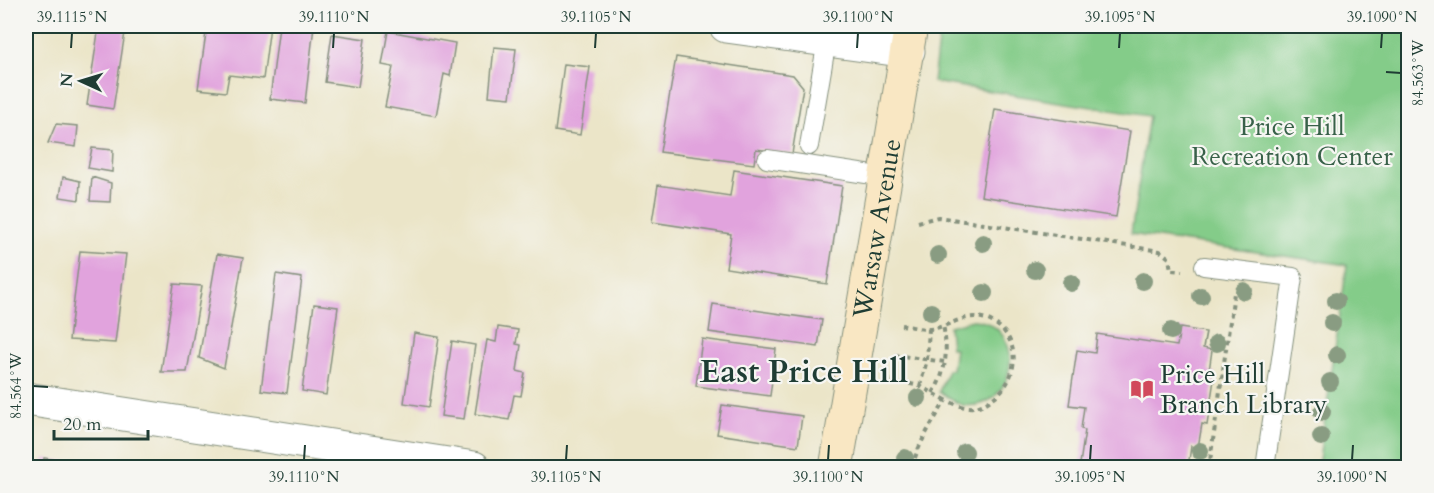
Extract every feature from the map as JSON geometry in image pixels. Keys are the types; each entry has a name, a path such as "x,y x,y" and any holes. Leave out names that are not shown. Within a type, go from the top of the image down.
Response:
{"main road":[{"name":"Warsaw Avenue","path":"836,468 909,38"}],"street":[{"path":"726,26 827,40 909,38"},
{"path":"26,399 474,468"}],"lane":[{"path":"809,146 827,40"},
{"path":"767,159 886,177"},
{"path":"1204,266 1293,277 1265,468"}],"path":[{"path":"918,222 938,217 1160,250 1169,258 1171,270 1186,272 1185,276"},
{"path":"1209,468 1236,282"},
{"path":"892,380 920,386 965,407 984,405 1003,391 1012,376 1014,365 1010,342 993,323 982,318 971,317 929,329 901,325"},
{"path":"933,393 941,380 945,362 946,343 943,325"},
{"path":"920,386 927,360 929,329"},
{"path":"895,355 945,362"},
{"path":"912,468 919,446 946,400"}],"green space":[{"name":"Price Hill Recreation Center","path":"940,26 1408,26 1408,467 1318,467 1347,265 1131,234 1149,116 933,82"},
{"path":"973,320 991,325 1003,336 1009,351 1010,367 1005,383 995,396 981,404 963,405 939,392 948,370 952,370 955,348 951,348 949,326"}],"building":[{"path":"99,26 126,26 113,109 87,105"},
{"path":"207,26 270,26 263,79 229,75 226,92 198,89"},
{"path":"279,26 314,26 305,103 270,99"},
{"path":"388,31 455,43 450,76 444,74 436,116 385,107 393,67 382,65"},
{"path":"332,34 365,39 358,87 325,82"},
{"path":"494,47 516,49 510,98 489,96"},
{"path":"676,57 793,75 803,87 792,154 756,149 754,164 660,152"},
{"path":"564,64 590,67 580,135 555,131"},
{"path":"995,109 1130,131 1116,217 981,196"},
{"path":"56,124 78,126 76,147 48,143"},
{"path":"92,148 113,150 112,172 88,168"},
{"path":"734,170 842,186 827,284 726,268 731,234 652,222 658,185 730,196"},
{"path":"63,177 80,181 79,200 60,197"},
{"path":"92,177 111,183 110,202 90,201"},
{"path":"80,251 126,254 115,343 69,340"},
{"path":"217,254 243,258 224,368 199,358"},
{"path":"276,274 302,278 287,393 261,390"},
{"path":"174,284 202,286 187,372 161,372"},
{"path":"314,304 338,307 326,395 302,391"},
{"path":"713,304 822,320 818,347 709,332"},
{"path":"498,327 518,330 516,344 521,345 517,371 525,373 521,396 514,395 509,420 475,414 487,340 496,342"},
{"name":"Price Hill Branch Library","path":"1180,328 1206,332 1203,348 1212,350 1209,371 1215,373 1207,425 1202,424 1198,448 1191,446 1188,468 1104,468 1080,464 1085,430 1081,429 1084,407 1069,405 1077,350 1095,353 1097,334 1177,346"},
{"path":"414,333 439,337 429,407 404,403"},
{"path":"702,339 776,349 770,396 696,386"},
{"path":"452,341 475,345 464,419 441,416"},
{"path":"722,405 802,416 798,446 717,434"},
{"path":"44,458 76,463 75,468 42,468"}],"place":[{"name":"Price Hill Branch Library","path":"1142,389"}],"district":[{"name":"East Price Hill","path":"804,371"}]}
